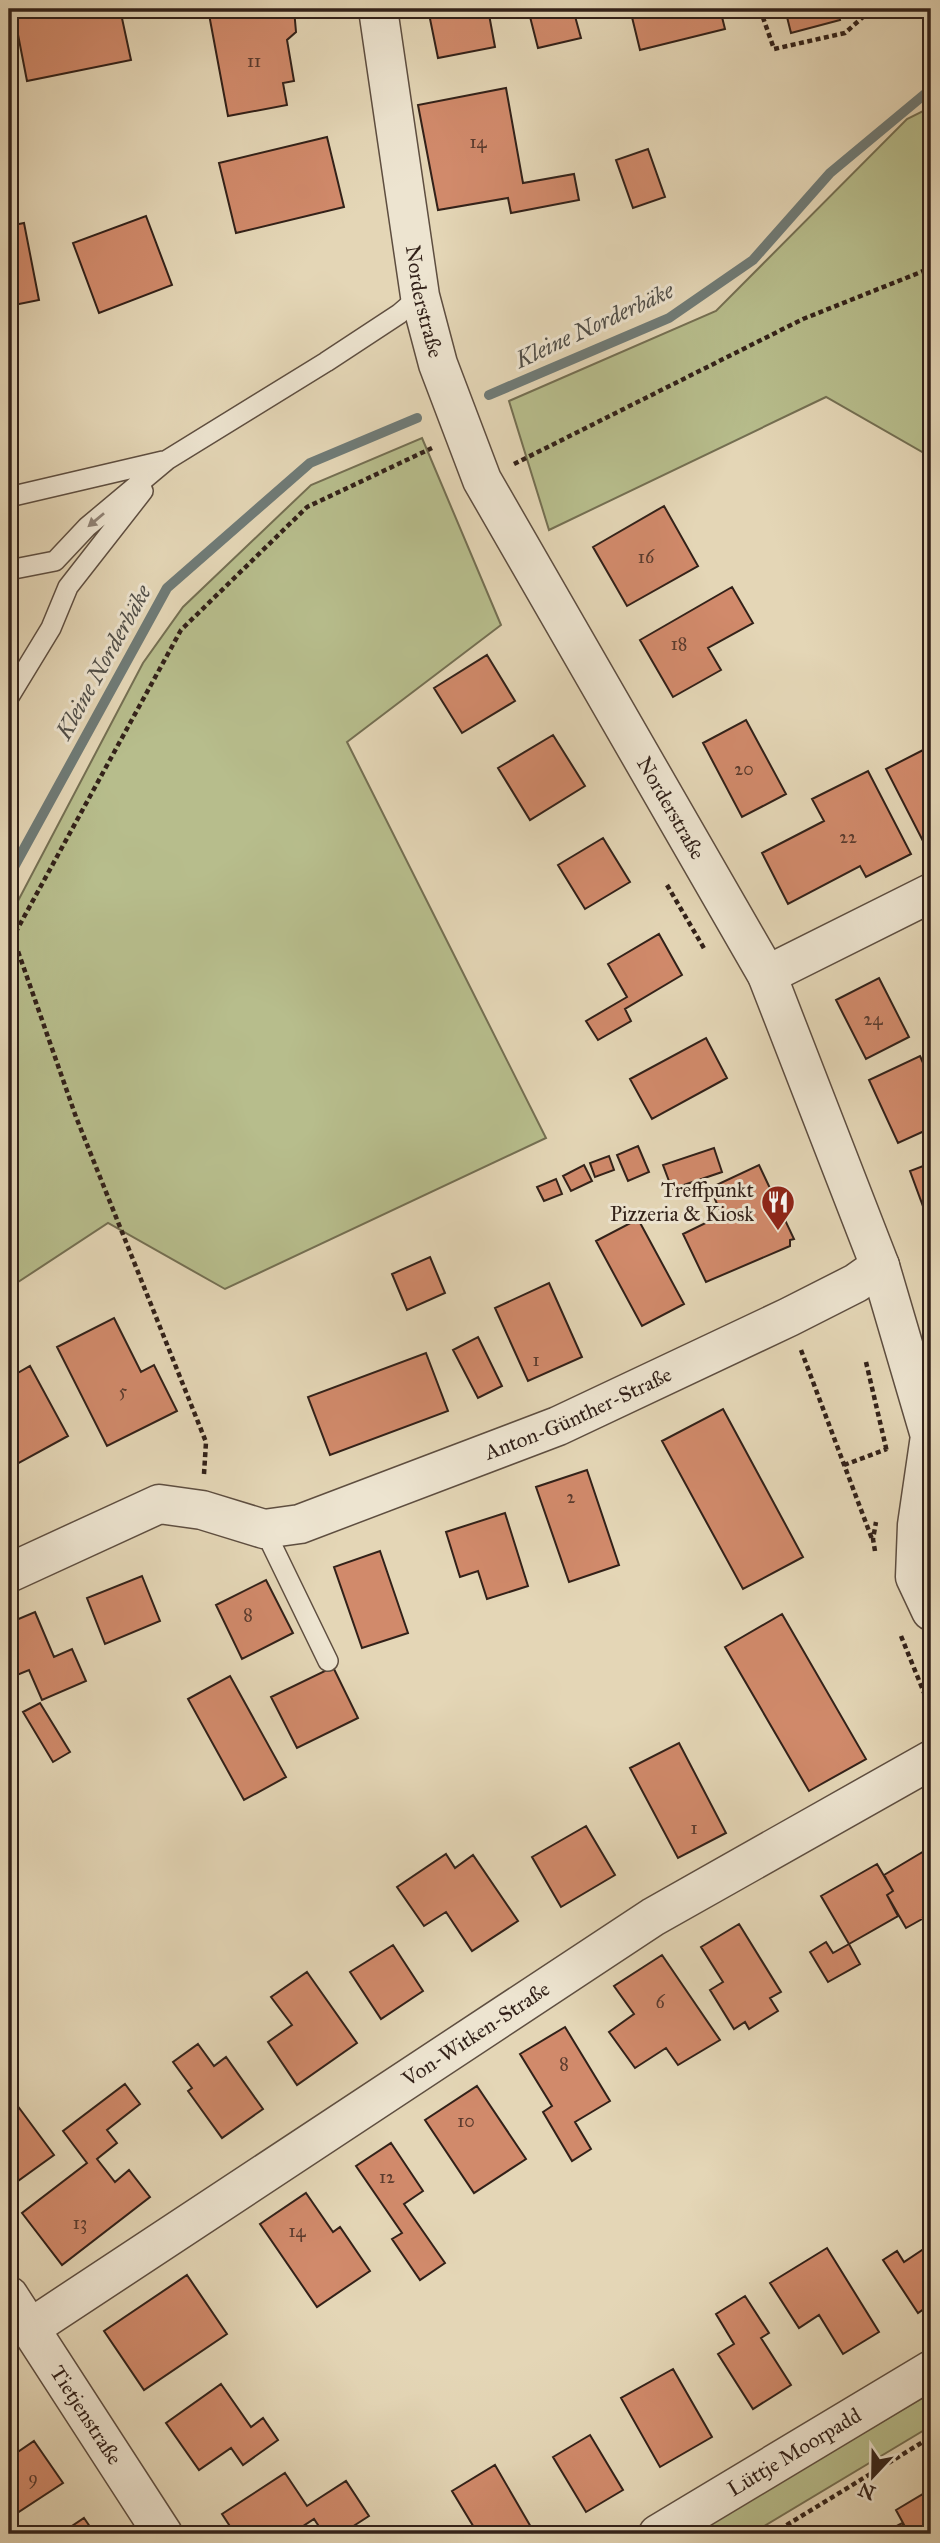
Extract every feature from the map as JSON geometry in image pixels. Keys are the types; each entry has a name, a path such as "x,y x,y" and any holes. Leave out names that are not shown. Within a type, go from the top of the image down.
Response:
{"street":[{"name":"Norderstraße","path":"378,9 420,296 464,458 767,975 880,1266 930,1436 924,1522 915,1577 914,1617"},
{"path":"767,975 931,893"},
{"name":"Anton-Günther-Straße","path":"9,1573 159,1504 202,1510 264,1529 300,1524 558,1426 789,1317 856,1283 880,1266"},
{"name":"Von-Witken-Straße","path":"32,2328 653,1917 931,1760"},
{"name":"Tietjenstraße","path":"9,2296 163,2534"},
{"name":"Lüttje Moorpadd","path":"657,2534 931,2370"}],"lane":[{"path":"9,570 55,561 87,527 167,460 347,349 400,314 420,296"},
{"path":"9,497 167,460"},
{"path":"9,697 51,628 68,587 167,460"},
{"path":"264,1529 328,1661"}],"path":[{"path":"760,9 774,49 845,33 872,9"},
{"path":"202,1510 206,1442 76,1118 11,936 181,630 307,507 464,458 931,268"},
{"path":"663,877 696,938 712,959"},
{"path":"789,1317 873,1539 879,1564"},
{"path":"865,1357 888,1459"},
{"path":"844,1465 887,1449"},
{"path":"873,1539 878,1516"},
{"path":"914,1617 931,1710"},
{"path":"772,2534 931,2437"}],"green space":[{"path":"931,107 931,457 826,397 549,530 509,401 716,311 907,119"},
{"path":"422,438 501,625 347,742 546,1138 225,1289 108,1223 9,1288 9,918 143,663 183,607 311,485"},
{"path":"931,2393 931,2426 751,2534 692,2534"}],"building":[{"path":"13,9 120,9 131,60 27,81"},
{"path":"208,9 294,9 296,32 287,40 294,81 283,83 287,105 228,116"},
{"path":"428,9 488,9 495,47 438,58"},
{"path":"528,9 573,9 581,38 538,48"},
{"path":"630,9 720,9 725,29 640,50"},
{"path":"785,9 837,9 840,20 791,33"},
{"path":"506,88 523,183 574,174 579,200 511,213 508,198 438,210 418,105"},
{"path":"327,137 344,207 236,233 219,163"},
{"path":"648,149 665,197 633,208 616,160"},
{"path":"146,216 172,285 99,313 73,243"},
{"path":"24,223 39,300 9,306 9,226"},
{"path":"664,506 698,566 627,606 593,547"},
{"path":"732,587 753,623 708,648 721,670 673,697 640,640"},
{"path":"487,655 515,701 462,733 434,688"},
{"path":"746,720 786,794 742,817 703,743"},
{"path":"553,735 585,786 530,820 498,768"},
{"path":"931,746 931,840 924,843 886,769"},
{"path":"868,771 911,854 866,877 860,866 788,904 762,853 824,821 812,799"},
{"path":"603,838 630,882 585,909 558,865"},
{"path":"659,934 682,975 625,1009 631,1021 598,1040 586,1021 627,997 608,964"},
{"path":"879,978 909,1037 866,1059 836,1000"},
{"path":"706,1038 727,1078 652,1119 630,1079"},
{"path":"920,1056 931,1081 931,1128 898,1143 869,1080"},
{"path":"638,1146 649,1172 628,1181 617,1155"},
{"path":"714,1148 722,1172 672,1189 663,1165"},
{"path":"609,1156 614,1170 595,1177 590,1163"},
{"path":"931,1163 931,1228 910,1171"},
{"path":"584,1165 592,1181 571,1191 563,1176"},
{"path":"759,1165 794,1239 790,1240 790,1246 706,1282 683,1234 722,1215 710,1188"},
{"path":"556,1179 562,1194 544,1201 537,1187"},
{"path":"638,1219 684,1304 642,1326 596,1241"},
{"path":"430,1257 445,1293 407,1310 392,1274"},
{"path":"549,1283 582,1357 528,1381 495,1308"},
{"path":"114,1318 141,1372 154,1365 177,1411 107,1446 57,1347"},
{"path":"478,1337 502,1386 478,1398 453,1350"},
{"path":"426,1353 448,1411 330,1455 308,1397"},
{"path":"30,1366 68,1436 17,1464 9,1449 9,1378"},
{"path":"723,1409 803,1557 743,1589 662,1441"},
{"path":"587,1470 619,1565 569,1582 536,1487"},
{"path":"505,1513 528,1586 487,1599 478,1571 460,1577 446,1532"},
{"path":"380,1551 408,1633 362,1648 334,1567"},
{"path":"142,1576 160,1621 105,1644 87,1598"},
{"path":"266,1580 293,1633 242,1659 216,1605"},
{"path":"35,1612 54,1657 72,1649 86,1681 42,1700 29,1670 17,1675 9,1657 9,1623"},
{"path":"782,1614 866,1759 809,1791 725,1647"},
{"path":"333,1667 358,1718 297,1748 271,1697"},
{"path":"230,1676 286,1777 244,1800 188,1699"},
{"path":"40,1703 70,1752 53,1762 23,1712"},
{"path":"679,1743 726,1833 678,1858 630,1768"},
{"path":"586,1826 615,1875 561,1907 532,1857"},
{"path":"931,1847 931,1914 906,1928 887,1895 893,1891 884,1875"},
{"path":"446,1854 455,1868 473,1855 518,1921 472,1951 446,1912 424,1926 397,1887"},
{"path":"877,1864 893,1891 887,1895 898,1916 849,1944 821,1896"},
{"path":"931,1914 931,1934 923,1918"},
{"path":"739,1924 781,1992 770,1998 778,2011 749,2029 745,2022 734,2029 710,1990 723,1982 701,1947"},
{"path":"826,1942 833,1953 849,1944 860,1964 828,1982 810,1952"},
{"path":"393,1945 423,1991 381,2019 350,1972"},
{"path":"662,1955 720,2040 678,2065 666,2048 635,2068 609,2032 634,2014 614,1986"},
{"path":"307,1972 357,2043 297,2085 268,2042 292,2025 271,1997"},
{"path":"565,2027 610,2101 575,2122 591,2149 572,2161 543,2112 552,2106 520,2054"},
{"path":"198,2044 214,2066 226,2057 263,2109 222,2138 188,2091 192,2088 173,2062"},
{"path":"125,2084 140,2104 107,2130 117,2143 97,2159 115,2182 129,2170 150,2197 62,2265 22,2213 87,2163 63,2131"},
{"path":"477,2086 526,2159 474,2193 425,2120"},
{"path":"14,2101 54,2155 11,2186 9,2105"},
{"path":"391,2143 423,2191 404,2204 445,2263 420,2280 392,2239 402,2233 356,2166"},
{"path":"306,2193 333,2232 340,2227 370,2271 317,2307 260,2224"},
{"path":"931,2244 931,2304 918,2313 883,2260 897,2251 904,2262"},
{"path":"827,2248 879,2332 843,2354 819,2315 799,2328 770,2283"},
{"path":"187,2275 227,2334 144,2390 104,2331"},
{"path":"745,2296 769,2333 761,2338 791,2385 753,2409 718,2354 734,2344 716,2314"},
{"path":"673,2369 712,2437 660,2467 621,2398"},
{"path":"221,2384 251,2427 263,2418 278,2440 243,2465 231,2448 199,2470 166,2423"},
{"path":"590,2435 623,2490 586,2512 553,2457"},
{"path":"34,2441 63,2483 14,2515 9,2507 9,2458"},
{"path":"495,2465 535,2534 478,2534 452,2491"},
{"path":"285,2473 307,2506 346,2481 369,2516 341,2534 324,2534 314,2519 291,2534 235,2534 222,2514"},
{"path":"923,2494 931,2509 931,2533 909,2534 896,2510"},
{"path":"84,2518 95,2534 60,2534"},
{"path":"902,2523 908,2534 882,2534"}],"waterway":[{"name":"Kleine Norderbäke","path":"489,395 669,318 753,260 830,173 931,89"},
{"name":"Kleine Norderbäke","path":"9,876 167,588 310,463 417,418"}],"place":[{"name":"Treffpunkt Pizzeria & Kiosk","path":"778,1232"}]}
